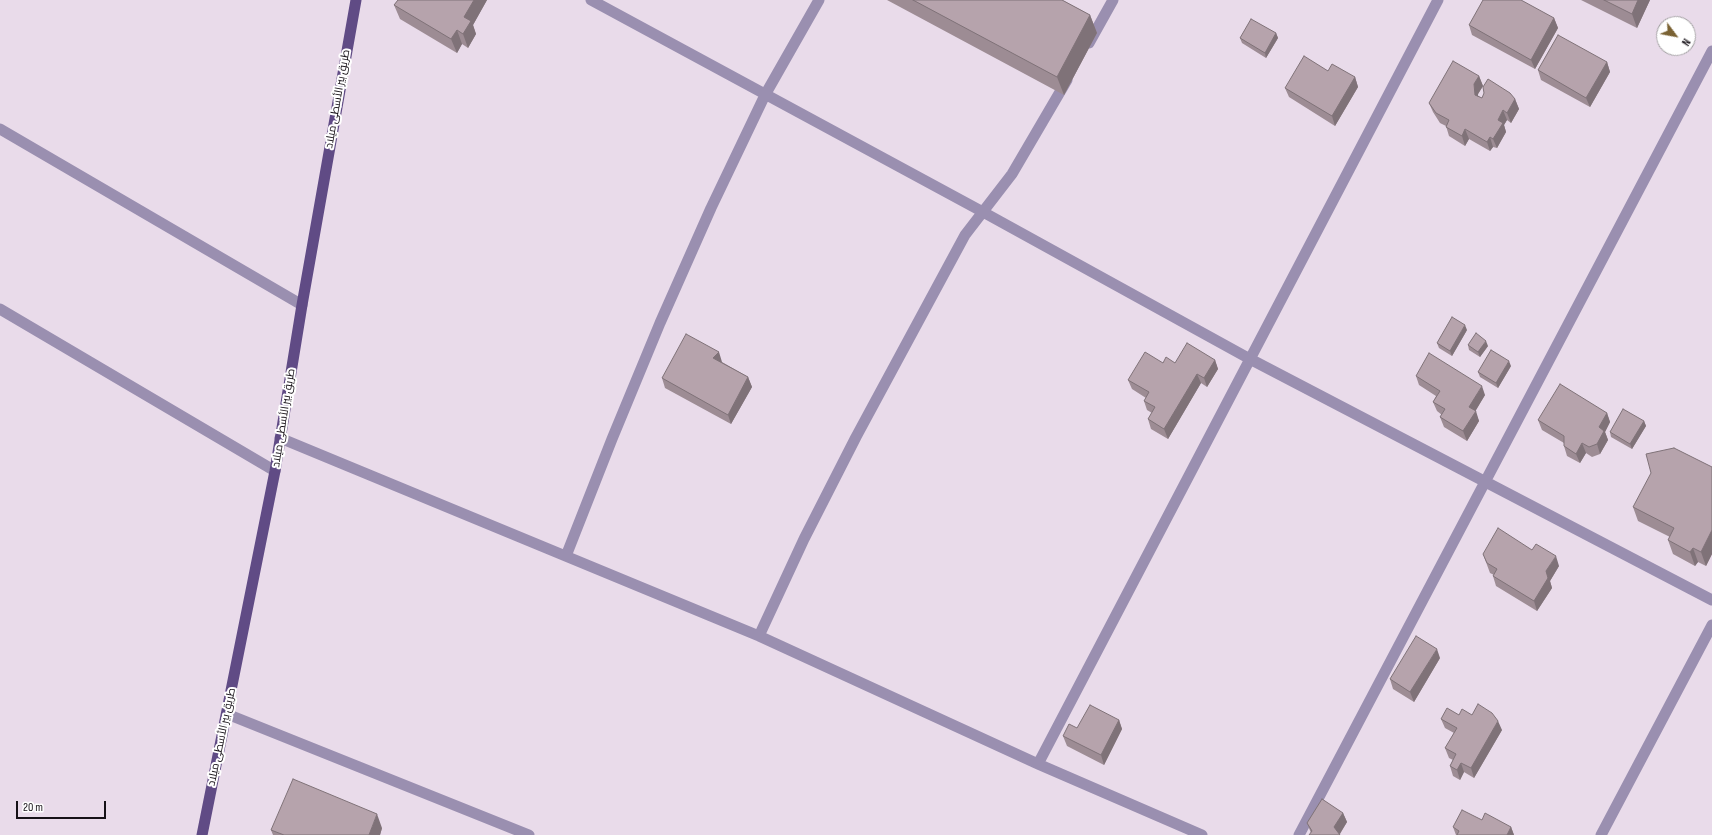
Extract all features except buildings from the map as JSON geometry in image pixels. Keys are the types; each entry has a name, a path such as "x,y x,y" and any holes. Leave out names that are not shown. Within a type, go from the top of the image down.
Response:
{"main road":[{"name":"طريق بير الأسطى ميلاد","path":"202,835 275,471 302,305 356,0"}],"street":[{"path":"591,0 983,212 1250,359 1712,600"},
{"path":"566,556 660,323 711,208 765,94 819,0"},
{"path":"1082,54 1114,0"},
{"path":"1038,764 1438,0"},
{"path":"1299,835 1712,51"},
{"path":"759,636 804,539 856,437 965,235 1012,174 1070,74"},
{"path":"0,129 302,305"},
{"path":"0,309 275,471"},
{"path":"280,438 759,636 1038,764 1202,835"},
{"path":"1601,835 1712,625"},
{"path":"227,714 529,835"}]}
